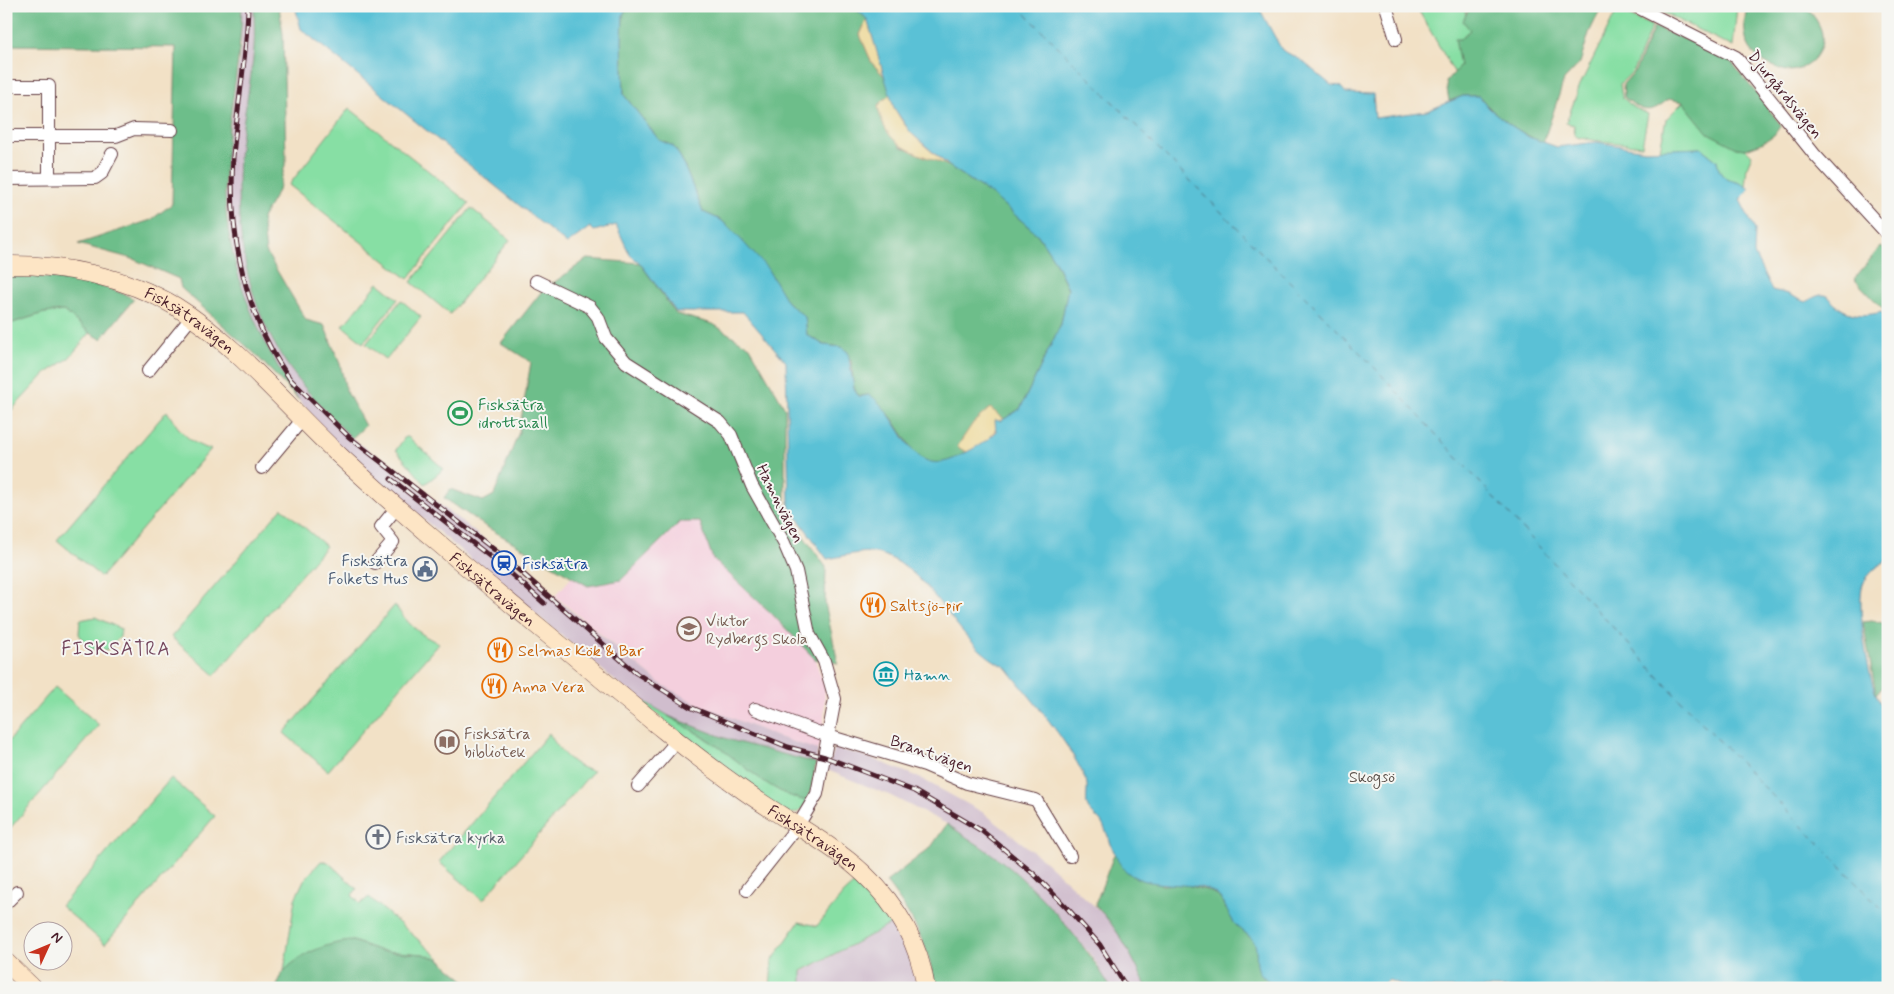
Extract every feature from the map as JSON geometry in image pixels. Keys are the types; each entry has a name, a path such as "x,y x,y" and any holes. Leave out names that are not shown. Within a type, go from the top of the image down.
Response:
{"street":[{"path":"1386,6 1396,39"},
{"name":"Djurgårdsvägen","path":"1635,6 1736,57 1814,154 1888,235"},
{"path":"6,86 49,86 49,178"},
{"path":"6,136 116,136 134,129 172,130"},
{"path":"6,179 95,178 102,173 112,154"},
{"name":"Fisksätravägen","path":"6,265 22,265 87,273 132,287 161,300 212,333 302,420 398,506 677,742 852,864 892,904 911,936 926,988"},
{"name":"Hamnvägen","path":"536,281 590,307 598,317 606,338 626,362 720,422 731,435 752,486 784,543 796,571 809,634 824,661 835,699 817,794 797,827 747,890"},
{"path":"148,371 191,318"},
{"path":"262,468 302,420"},
{"path":"375,563 393,542 381,527 398,506"},
{"name":"Brantvägen","path":"756,709 828,736 925,765 967,784 1036,800 1070,856"},
{"path":"638,786 677,742"},
{"path":"6,904 17,892"},
{"path":"6,962 33,988"}],"shaded area":[{"path":"242,6 254,6 254,48 240,235 252,292 273,341 288,366 325,411 352,438 465,524 661,684 692,701 775,736 818,750 816,763 730,740 668,716 632,695 337,446 299,400 265,345 243,295 230,235 226,198 226,158 241,46"},
{"name":"Viktor Rydbergs Skola","path":"680,522 700,522 713,559 771,613 815,659 825,688 824,726 818,750 775,736 692,701 661,684 555,596 572,577 588,586 621,580"},
{"path":"835,748 865,756 918,777 984,813 1040,857 1112,922 1147,988 1111,988 1093,958 1067,926 1015,872 947,824 889,795 827,770"},
{"path":"895,922 910,959 917,988 802,988 802,972"}],"green space":[{"path":"6,6 242,6 240,44 226,157 225,190 227,222 233,254 253,315 266,344 299,400 254,353 181,288 179,279 133,259 78,244 151,220 172,204 176,47 6,45"},
{"path":"254,6 279,6 283,34 286,161 279,189 262,218 266,252 306,320 324,325 340,364 346,390 365,426 352,438 330,416 289,368 263,320 248,275 240,228 238,181 240,143 254,48"},
{"path":"627,6 853,6 867,19 860,35 872,63 887,79 890,94 878,106 901,147 949,166 991,194 1038,235 1055,261 1068,289 1061,324 1020,409 1004,419 990,409 957,446 967,452 946,463 930,463 916,455 892,418 875,399 868,395 858,396 854,388 851,361 841,347 824,345 807,335 805,317 787,302 735,233 721,220 703,212 681,158 673,146 659,140 624,95 622,41 623,15"},
{"path":"1416,6 1470,6 1465,12 1470,30 1460,39 1460,66 1454,72"},
{"path":"1470,6 1602,6 1589,33 1580,63 1564,80 1543,143 1508,123 1479,96 1463,96 1449,101 1446,82 1460,66 1455,39 1460,39 1470,30 1463,21"},
{"path":"1650,6 1737,6 1733,47"},
{"path":"1747,6 1805,6 1816,20 1822,33 1820,49 1816,56 1804,67 1788,71 1756,56 1747,42 1745,34"},
{"path":"1617,10 1652,26 1633,71 1620,84 1622,97 1633,107 1648,114 1642,146 1575,136 1574,125 1566,123 1580,85"},
{"path":"1654,27 1694,43 1714,56 1721,53 1730,60 1781,125 1774,135 1762,143 1746,149 1737,148 1708,133 1683,102 1668,99 1656,108 1646,110 1636,106 1624,97 1623,84 1635,71"},
{"path":"1683,102 1737,148 1746,149 1752,155 1747,167 1745,186 1723,176 1718,168 1717,161 1701,148 1660,150 1666,119"},
{"path":"349,108 469,203 408,279 289,185"},
{"path":"471,208 510,240 450,314 411,282"},
{"path":"1881,246 1888,252 1888,314 1854,279"},
{"path":"587,259 640,263 676,314 713,324 750,347 785,408 785,511 826,567 825,603 838,663 815,659 771,613 713,559 700,522 680,522 621,580 588,586 485,526 444,498 450,489 483,501 494,495 519,432 531,362 501,343 542,291"},
{"path":"31,276 97,285 134,299 101,339 90,333 64,311 44,313 6,325 6,277"},
{"path":"378,283 398,299 363,343 343,326"},
{"path":"401,300 421,317 386,360 366,344"},
{"path":"64,311 90,333 68,359 45,374 6,416 6,325 44,313"},
{"path":"167,411 185,435 197,444 211,449 101,577 57,540"},
{"path":"405,437 408,437 444,469 425,484 396,450"},
{"path":"282,508 326,546 215,675 171,637"},
{"path":"395,605 403,617 414,627 439,643 328,771 284,733"},
{"path":"95,617 121,629 120,637 107,650 89,649 79,634 80,620"},
{"path":"1872,621 1888,624 1888,680 1876,694 1863,622"},
{"path":"55,687 99,725 6,833 6,744"},
{"path":"632,695 722,749 772,786 807,801 805,805 795,813 784,813"},
{"path":"668,716 730,740 816,763 807,801 795,798 773,787 711,742"},
{"path":"549,733 567,757 579,766 593,771 483,900 439,862"},
{"path":"171,778 215,816 105,944 61,906"},
{"path":"947,824 1000,860 1030,886 1079,942 1111,988 935,988 924,944 918,931 904,906 886,882 931,847"},
{"path":"1115,852 1119,862 1162,885 1182,884 1210,891 1219,897 1235,924 1308,988 1147,988 1118,934 1095,905"},
{"path":"321,861 328,862 357,889 352,895 360,904 369,897 444,962 423,954 381,951 353,941 312,952 284,971 295,899 304,880"},
{"path":"859,880 895,922 802,971 802,988 770,988 772,961 799,922 817,926 844,893"},
{"path":"353,941 381,951 423,954 439,959 474,988 276,988 284,972 299,958 325,946"}],"sand":[{"path":"867,19 887,79 872,63 860,35"},
{"path":"890,94 899,116 906,126 921,143 949,166 913,152 894,140 887,131 878,106"},
{"path":"990,408 1004,419 986,442 977,449 967,452 957,447 973,423"}],"water":[{"path":"295,6 627,6 623,15 622,41 624,95 659,140 673,146 681,158 703,212 721,220 767,268 787,302 805,317 807,335 824,345 841,347 848,352 854,388 858,396 869,395 874,398 890,416 913,450 922,458 932,462 945,461 980,445 996,432 995,420 1001,421 1020,409 1061,324 1068,288 1055,261 1038,235 991,194 949,166 911,133 894,108 867,19 853,6 1258,6 1282,50 1301,60 1331,85 1340,86 1346,93 1373,94 1375,118 1427,111 1463,96 1479,96 1489,108 1509,124 1529,137 1557,147 1597,142 1645,150 1701,148 1717,161 1719,169 1725,178 1744,185 1749,189 1740,200 1755,230 1754,254 1772,290 1788,294 1805,302 1819,295 1826,295 1834,304 1847,312 1864,315 1882,312 1885,321 1882,329 1888,335 1888,560 1874,570 1865,580 1861,593 1861,606 1864,639 1873,685 1878,699 1888,714 1888,988 1410,988 1389,980 1378,988 1308,988 1303,983 1298,986 1285,987 1272,983 1261,975 1258,969 1254,942 1235,924 1220,898 1212,891 1189,886 1149,882 1137,878 1122,867 1101,822 1088,808 1086,782 1059,734 1006,667 988,656 972,642 913,573 896,561 870,552 827,559 789,506 786,362 743,312 676,312 640,263 630,255 616,225 594,231 590,227 567,244 301,29"}],"ferry route":[{"path":"1018,6 1375,368 1676,696 1888,915"}],"railway":[{"path":"248,6 246,44 233,157 232,186 237,246 243,275 263,332 276,358 293,383"},
{"path":"289,378 349,437 505,558 636,673 690,707 788,747 825,757 914,791 982,831 1035,875 1068,909 1100,945 1127,988"},
{"path":"391,479 502,566 544,603"}],"place":[{"name":"Fisksätra idrottshall","path":"460,413"},
{"name":"Fisksätra","path":"504,563"},
{"name":"Fisksätra Folkets Hus","path":"425,569"},
{"name":"Saltsjö-pir","path":"873,605"},
{"name":"Viktor Rydbergs Skola","path":"689,629"},
{"name":"Selmas Kök & Bar","path":"500,650"},
{"name":"Hamn","path":"886,674"},
{"name":"Anna Vera","path":"494,686"},
{"name":"Fisksätra bibliotek","path":"447,742"},
{"name":"Fisksätra kyrka","path":"378,837"}],"district":[{"name":"FISKSÄTRA","path":"116,648"}],"park label":[{"name":"Skogsö","path":"1372,776"}]}
